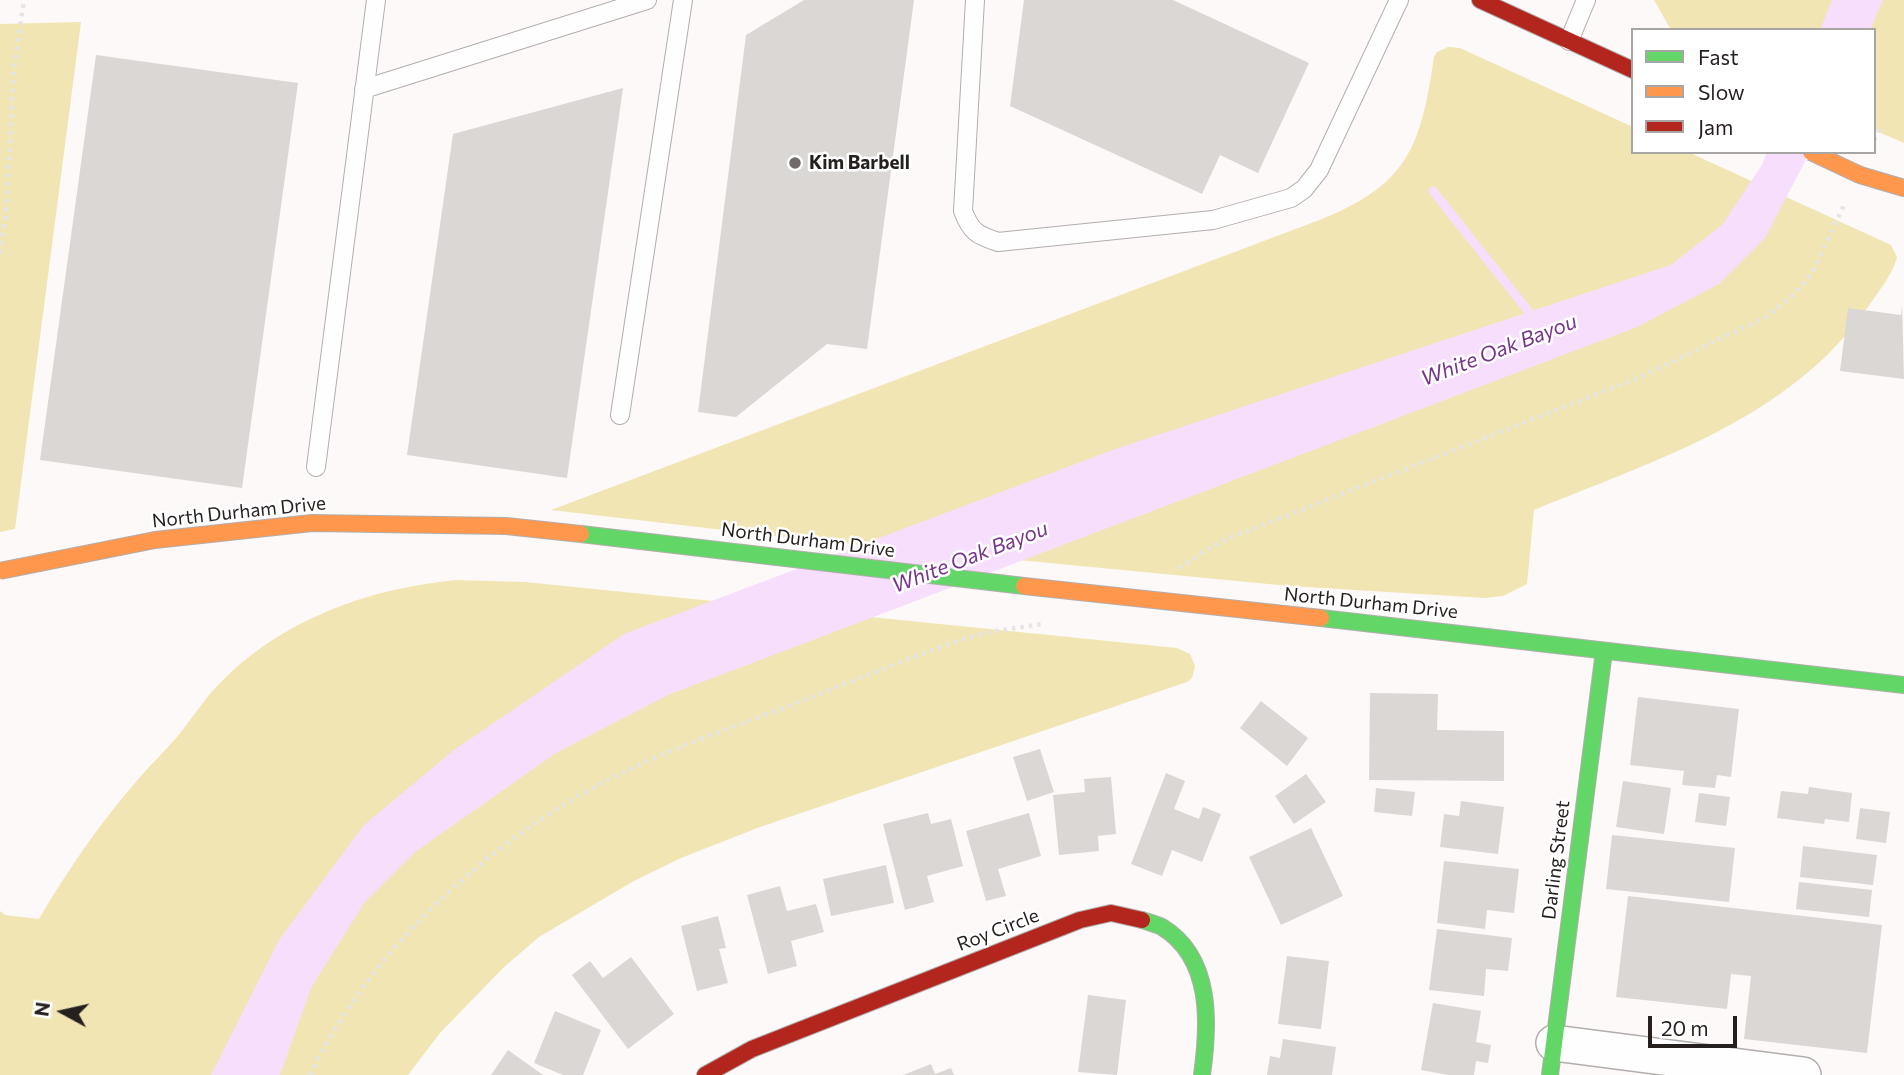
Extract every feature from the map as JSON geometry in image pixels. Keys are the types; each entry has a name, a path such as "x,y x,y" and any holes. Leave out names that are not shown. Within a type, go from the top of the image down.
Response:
{"main road":[{"path":"1480,0 1631,69"},
{"path":"1815,154 1860,175 1904,188"},
{"name":"North Durham Drive","path":"0,571 155,540 312,523 506,526 1904,685"},
{"name":"Darling Street","path":"1552,1059 1604,651"},
{"name":"Roy Circle","path":"705,1075 752,1049 1080,920 1111,913 1161,928 1182,945 1194,964 1205,992 1207,1037 1202,1075"}],"street":[{"path":"1552,1059 1803,1075"}],"lane":[{"path":"316,467 376,0"},
{"path":"364,89 648,0"},
{"path":"620,415 683,0"},
{"path":"975,0 963,211 969,227 998,242 1213,220 1291,198 1304,189 1319,170 1399,0"},
{"path":"1569,41 1586,0"}],"path":[{"path":"0,253 8,195 14,70 24,0"},
{"path":"1876,136 1879,129"}],"shaded area":[{"path":"1654,0 1904,0 1904,143 1876,131 1876,28 1670,28"},
{"path":"81,22 15,529 0,532 0,24"},
{"path":"1448,47 1460,48 1631,126 1631,154 1692,154 1891,245 1897,257 1881,289 1836,346 1800,379 1760,408 1672,454 1534,510 1527,584 1503,596 1485,598 1289,586 810,540 551,510 1351,206 1392,176 1406,158 1423,115 1437,52"},
{"path":"456,580 525,582 1177,648 1190,654 1195,666 1192,678 1187,682 760,827 681,858 632,882 539,937 504,967 440,1033 408,1075 0,1075 0,911 5,915 39,919 86,845 127,793 177,737 217,686 268,643 297,626 357,600 422,584"}],"water":[{"path":"1832,0 1883,0 1871,28 1821,28"},
{"name":"White Oak Bayou","path":"1766,154 1809,154 1765,238 1719,284 1637,327 668,695 556,753 415,852 364,903 311,988 280,1075 211,1075 279,940 364,825 454,750 624,634 1118,448 1671,265 1722,225 1762,165"}],"building":[{"path":"804,0 914,0 867,349 827,344 736,417 698,412 746,35"},
{"path":"1024,0 1173,0 1309,63 1258,173 1220,155 1202,194 1010,106"},
{"path":"96,55 298,83 242,488 40,460"},
{"path":"623,88 567,478 407,455 453,134"},
{"path":"1902,304 1904,379 1840,371 1848,308 1901,315"},
{"path":"1370,693 1438,694 1437,730 1504,731 1504,781 1369,780"},
{"path":"1638,697 1739,709 1731,777 1717,775 1715,788 1682,785 1684,771 1630,765"},
{"path":"1261,701 1308,738 1287,766 1240,728"},
{"path":"1040,749 1054,792 1027,801 1013,757"},
{"path":"1166,773 1185,781 1174,809 1199,819 1203,807 1221,814 1202,862 1172,850 1162,876 1131,864"},
{"path":"1306,774 1326,802 1294,824 1275,796"},
{"path":"1111,777 1116,834 1098,836 1099,851 1059,855 1053,795 1085,792 1084,779"},
{"path":"1623,781 1671,788 1664,834 1616,827"},
{"path":"1809,787 1852,793 1849,822 1825,819 1824,824 1777,818 1781,791 1808,794"},
{"path":"1376,788 1415,792 1412,816 1374,812"},
{"path":"1699,793 1730,797 1726,826 1695,822"},
{"path":"1461,801 1504,807 1498,854 1440,847 1444,814 1459,816"},
{"path":"1860,808 1890,812 1886,843 1856,839"},
{"path":"928,813 931,824 951,819 963,866 927,876 934,902 905,910 883,824"},
{"path":"1029,813 1041,856 998,869 1006,896 986,901 966,831"},
{"path":"1311,828 1343,896 1281,925 1249,857"},
{"path":"1612,835 1735,848 1729,902 1606,889"},
{"path":"1803,846 1877,855 1873,885 1800,877"},
{"path":"1444,861 1519,869 1514,913 1487,910 1485,929 1437,923"},
{"path":"886,865 894,903 831,916 823,879"},
{"path":"1799,882 1872,890 1869,917 1796,909"},
{"path":"780,886 787,911 816,904 824,932 791,941 797,966 768,974 747,895"},
{"path":"1628,896 1882,925 1867,1053 1744,1039 1751,976 1731,974 1727,1009 1616,997"},
{"path":"718,916 726,948 719,949 728,983 697,991 681,926"},
{"path":"1437,929 1512,938 1508,971 1486,969 1484,996 1429,990"},
{"path":"1287,956 1329,961 1321,1029 1278,1024"},
{"path":"631,957 674,1014 628,1049 572,975 590,961 603,978"},
{"path":"1088,995 1126,1000 1117,1075 1078,1072"},
{"path":"1433,1003 1481,1011 1476,1042 1491,1045 1488,1063 1476,1061 1474,1075 1448,1075 1421,1070"},
{"path":"555,1011 601,1030 583,1075 563,1075 534,1063"},
{"path":"1283,1039 1336,1047 1332,1075 1267,1075 1270,1056 1280,1058"},
{"path":"508,1050 543,1075 491,1075"},
{"path":"931,1064 935,1074 951,1068 954,1075 903,1075"}],"waterway":[{"name":"White Oak Bayou","path":"1433,191 1536,321"}],"traffic: fast":[{"path":"581,534 1024,586"},
{"path":"1321,618 1904,685"},
{"path":"1550,1075 1604,651"},
{"path":"1142,920 1162,927 1179,940 1191,956 1199,974 1206,1014 1202,1075"}],"traffic: slow":[{"path":"1815,154 1860,175"},
{"path":"1860,175 1904,188"},
{"path":"0,571 155,540 312,523 506,526 581,534"},
{"path":"1024,586 1321,618"}],"traffic: jam":[{"path":"1480,0 1631,69"},
{"path":"705,1075 752,1049 1080,920 1111,913 1142,920"}],"place":[{"name":"Kim Barbell","path":"795,163"}]}
